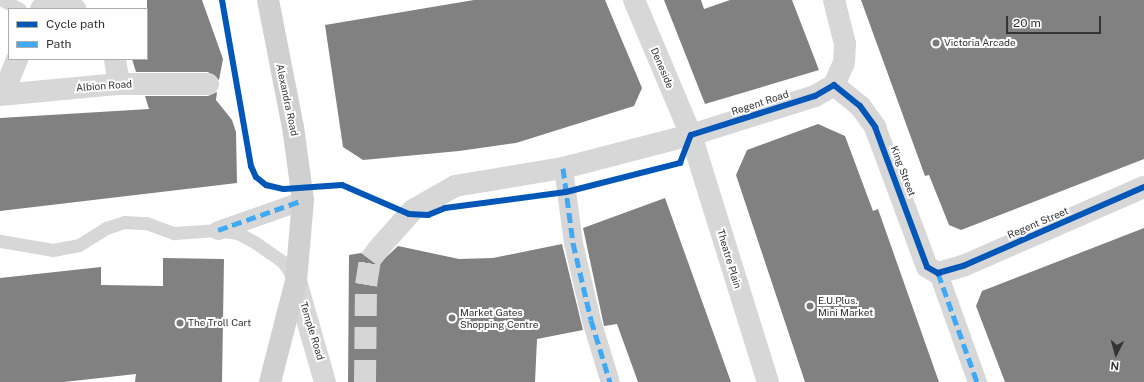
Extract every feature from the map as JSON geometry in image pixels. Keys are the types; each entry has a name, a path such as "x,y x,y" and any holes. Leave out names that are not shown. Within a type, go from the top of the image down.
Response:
{"main road":[{"name":"Alexandra Road","path":"268,0 293,127 302,200"},
{"name":"Temple Road","path":"270,382 296,281 302,200"}],"street":[{"path":"42,8 49,0"},
{"path":"61,0 73,8"},
{"name":"Deneside","path":"634,0 691,135"},
{"path":"834,0 845,44 842,74 834,85"},
{"path":"1,94 17,60"},
{"path":"115,60 119,84"},
{"name":"Albion Road","path":"1,94 119,84 208,84"},
{"name":"Regent Road","path":"379,248 413,210 454,186 563,168 691,135 815,96 834,85"},
{"name":"King Street","path":"834,85 860,106 875,127 927,267 938,273 977,382"},
{"name":"Theatre Plain","path":"691,135 768,382"},
{"path":"563,168 573,243 591,320 610,382"},
{"name":"Regent Street","path":"938,273 963,266 1144,187"},
{"path":"218,230 302,200"},
{"name":"Temple Road","path":"296,281 325,382"}],"lane":[{"path":"2,0 18,8"},
{"path":"0,240 53,250 79,244 106,228 124,222 146,223 174,233 218,230 238,233 256,243 283,262 296,281"}],"building":[{"path":"147,0 202,0 223,59 219,80 208,72 136,72 132,60 148,60"},
{"path":"474,0 605,0 642,88 634,106 516,143 459,151 363,160 343,147 325,25"},
{"path":"664,0 701,0 704,9 730,0 792,0 819,70 705,104"},
{"path":"861,0 1144,0 1144,159 961,230 949,225 929,175 925,176"},
{"path":"217,92 216,100 232,120 236,132 237,183 0,211 0,118 149,109 145,96 208,96"},
{"path":"818,124 845,136 873,211 878,209 939,382 805,382 736,175 747,150"},
{"path":"665,198 731,382 638,382 617,324 604,326 583,228"},
{"path":"1144,228 1144,382 1005,382 976,306 982,291"},
{"name":"Market Gates Shopping Centre","path":"562,244 583,330 537,339 535,382 348,382 349,255 367,252 371,258 383,260 398,246 459,259 493,258"},
{"path":"163,258 224,259 222,382 135,382 136,374 64,382 0,382 0,278 101,267 101,285 163,286"}],"tunnel":[{"path":"365,382 366,285 370,260 379,248"}],"marked path":[{"path":"563,168 573,243 591,320 610,382"},
{"path":"218,230 303,200"},
{"path":"938,273 977,382"}],"cycle path":[{"path":"222,0 251,166 256,177 266,185 284,189 342,185 409,214 428,215 445,208 566,192 680,163 691,135 815,96 834,85 860,106 875,127 927,267 938,273 963,266 1144,187"}],"place":[{"name":"Victoria Arcade","path":"936,43"},
{"name":"E.U.Plus. Mini Market","path":"810,306"},
{"name":"Market Gates Shopping Centre","path":"452,318"},
{"name":"The Troll Cart","path":"180,323"}]}
